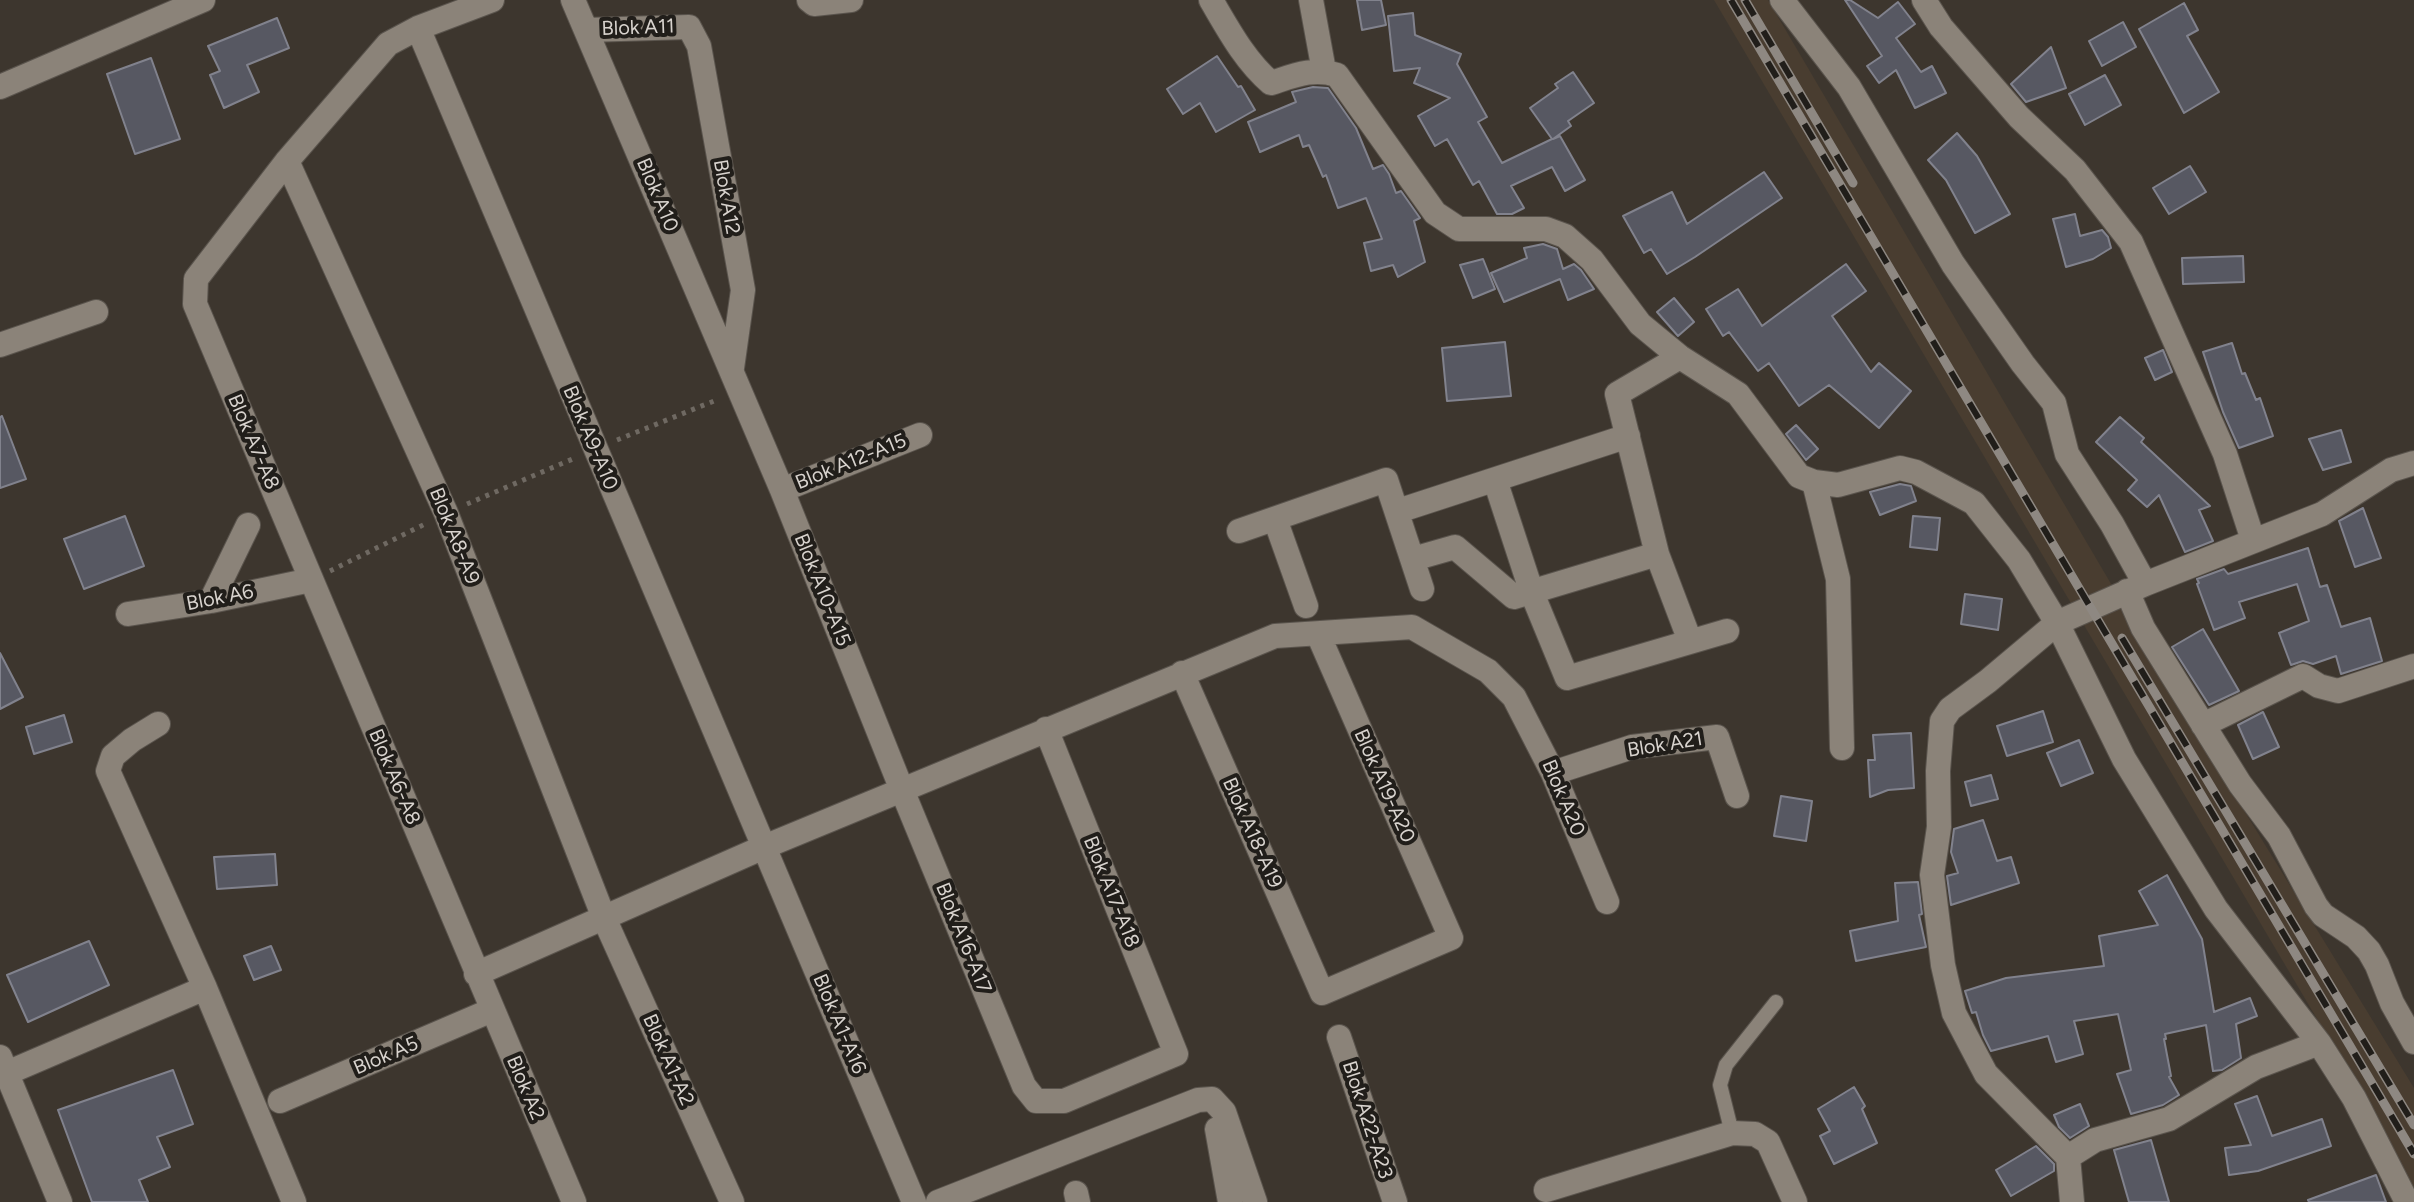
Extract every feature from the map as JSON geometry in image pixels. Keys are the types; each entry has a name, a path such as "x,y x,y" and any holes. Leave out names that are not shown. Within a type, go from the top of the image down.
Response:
{"street":[{"path":"0,87 203,0"},
{"path":"287,161 388,44 418,28 492,0"},
{"name":"Blok A10","path":"573,0 735,381"},
{"path":"809,0 814,4 851,0"},
{"path":"1211,0 1241,48 1260,74 1271,83 1304,72 1324,71 1337,75 1435,213 1459,229 1546,229 1565,236 1592,260 1640,324 1680,357 1738,394 1799,476 1814,482 1838,485 1900,468 1916,472 1974,503 2019,560 2057,623 2124,759 2216,909 2319,1043 2354,1098 2407,1202"},
{"path":"1311,0 1324,71"},
{"path":"1782,0 1849,87 1953,264 2054,403 2067,454 2112,524 2136,588 2143,628 2240,784 2279,836 2316,906 2369,951 2392,1003 2414,1042"},
{"path":"1924,0 1941,27 2019,117 2075,170 2131,242 2225,454 2253,540"},
{"name":"Blok A11","path":"586,30 689,27"},
{"name":"Blok A12","path":"689,27 699,46 743,290 735,381"},
{"name":"Blok A9-A10","path":"418,28 764,847"},
{"name":"Blok A7-A8","path":"287,161 196,279 195,304 311,580"},
{"name":"Blok A8-A9","path":"287,161 446,513 604,918"},
{"path":"0,345 96,312"},
{"path":"1680,357 1617,394 1657,554 1690,641"},
{"name":"Blok A10-A15","path":"735,381 902,790"},
{"name":"Blok A12-A15","path":"782,490 920,435"},
{"path":"1398,511 1628,436"},
{"path":"2072,1202 2068,1157 1986,1074 1954,1013 1943,965 1932,875 1939,827 1938,771 1942,721 1950,709 2057,623 2322,514 2391,470 2414,463"},
{"path":"1239,531 1386,480 1422,589"},
{"path":"1495,480 1532,593 1567,678 1727,631"},
{"path":"1814,482 1838,579 1842,748"},
{"path":"1275,519 1306,606"},
{"path":"211,601 248,525"},
{"path":"1413,559 1455,547 1514,597 1657,554"},
{"name":"Blok A6","path":"128,614 311,580"},
{"name":"Blok A6-A8","path":"311,580 476,974"},
{"name":"Blok A20","path":"476,974 764,847 1275,636 1412,627 1488,671 1514,697 1553,773 1607,902"},
{"name":"Blok A19-A20","path":"1318,634 1451,938 1322,993"},
{"path":"2203,725 2303,676 2319,686 2338,691 2414,666"},
{"name":"Blok A18-A19","path":"1182,673 1322,993"},
{"path":"158,724 113,756 108,771 205,988 294,1202"},
{"name":"Blok A17-A18","path":"1024,1086 1036,1101 1064,1101 1176,1054 1046,729"},
{"name":"Blok A21","path":"1553,773 1632,747 1717,737 1737,796"},
{"name":"Blok A16-A17","path":"902,790 1024,1086"},
{"name":"Blok A1-A16","path":"764,847 914,1202"},
{"name":"Blok A1-A2","path":"604,918 732,1202"},
{"name":"Blok A2","path":"476,974 574,1202"},
{"path":"60,1202 5,1078 205,988"},
{"name":"Blok A5","path":"280,1101 492,1010"},
{"name":"Blok A22-A23","path":"1339,1037 1395,1202"},
{"path":"2068,1157 2095,1140 2169,1119 2256,1067 2319,1043"},
{"path":"938,1202 1198,1100 1218,1106"},
{"path":"1218,1106 1230,1202"},
{"path":"1218,1106 1255,1202"},
{"path":"1546,1190 1732,1133 1755,1134 1768,1142 1795,1202"}],"lane":[{"path":"1732,1133 1720,1085 1726,1065 1776,1002"}],"path":[{"path":"311,580 446,513 594,449 735,381"}],"shaded area":[{"path":"1714,0 1768,0 2248,817 2414,1088 2414,1189 2355,1083"}],"building":[{"path":"1357,0 1381,0 1386,25 1362,30"},
{"path":"1845,0 1878,18 1898,2 1915,24 1896,38 1921,72 1932,66 1946,93 1915,108 1896,70 1879,83 1867,66 1882,56"},
{"path":"2184,3 2198,30 2187,36 2219,92 2184,113 2139,29"},
{"path":"1413,13 1415,35 1461,54 1457,64 1487,117 1478,122 1502,163 1552,139 1530,108 1558,88 1555,84 1573,72 1594,103 1568,121 1571,126 1553,139 1560,136 1585,180 1565,191 1552,167 1511,186 1524,208 1512,214 1497,214 1479,181 1473,185 1447,139 1435,146 1418,116 1450,98 1414,83 1420,68 1394,71 1388,16"},
{"path":"277,18 289,48 247,65 259,92 224,108 210,75 220,71 208,46"},
{"path":"2123,22 2136,47 2102,66 2089,41"},
{"path":"2051,47 2066,88 2026,102 2011,84"},
{"path":"1217,56 1255,110 1216,132 1200,103 1183,114 1167,89"},
{"path":"151,58 180,139 135,154 107,74"},
{"path":"2105,75 2121,105 2085,125 2069,94"},
{"path":"1313,87 1328,88 1356,128 1373,169 1383,165 1396,193 1401,191 1420,218 1414,221 1425,262 1398,277 1393,265 1371,271 1364,243 1382,239 1366,198 1338,208 1326,175 1323,177 1309,145 1303,147 1299,135 1260,152 1248,122 1296,102 1292,92"},
{"path":"1957,133 1977,156 2010,214 1975,233 1946,180 1928,160"},
{"path":"2190,166 2206,192 2169,214 2153,188"},
{"path":"1764,172 1782,198 1667,274 1651,249 1644,253 1623,216 1672,192 1687,224"},
{"path":"2075,214 2080,236 2102,230 2111,248 2093,259 2066,267 2053,219"},
{"path":"1543,244 1557,249 1563,269 1574,264 1581,270 1594,289 1568,300 1560,279 1504,302 1491,273 1527,258 1524,248"},
{"path":"2243,256 2244,282 2183,284 2182,258"},
{"path":"1483,259 1495,289 1473,298 1460,265"},
{"path":"1846,264 1866,291 1832,316 1871,372 1879,363 1911,391 1879,428 1829,385 1799,406 1769,363 1758,371 1729,332 1723,336 1706,309 1738,289 1762,326"},
{"path":"1674,298 1694,322 1678,336 1657,312"},
{"path":"1505,342 1511,396 1447,401 1442,348"},
{"path":"2232,343 2242,374 2245,373 2256,400 2260,398 2273,436 2239,448 2203,352"},
{"path":"2163,350 2172,372 2155,380 2145,358"},
{"path":"0,417 26,479 0,488"},
{"path":"2120,417 2144,438 2141,442 2210,506 2199,510 2213,541 2185,552 2159,495 2147,507 2128,490 2137,480 2096,442"},
{"path":"1796,425 1818,449 1806,460 1786,434"},
{"path":"2341,430 2351,462 2323,470 2309,439"},
{"path":"1900,484 1911,486 1916,501 1880,515 1870,492"},
{"path":"2363,508 2381,558 2355,567 2339,521"},
{"path":"125,516 144,566 84,589 64,539"},
{"path":"1913,516 1940,518 1937,550 1910,547"},
{"path":"2308,548 2320,587 2327,585 2341,627 2370,618 2382,661 2341,674 2336,656 2313,664 2303,661 2291,665 2279,633 2309,621 2297,584 2239,602 2245,618 2214,630 2197,579 2224,569 2228,574"},
{"path":"1965,594 2002,599 1998,630 1961,624"},
{"path":"2203,629 2239,691 2209,705 2172,647"},
{"path":"0,653 23,697 0,709"},
{"path":"2043,711 2053,742 2007,756 1997,726"},
{"path":"2263,712 2279,747 2253,759 2238,725"},
{"path":"64,715 72,742 34,754 26,727"},
{"path":"1911,733 1914,788 1888,790 1870,797 1868,760 1875,760 1873,735"},
{"path":"2079,740 2093,773 2061,786 2047,753"},
{"path":"1991,775 1998,799 1971,806 1965,782"},
{"path":"1781,796 1812,801 1806,841 1774,836"},
{"path":"1983,820 1997,861 2011,857 2019,883 1951,905 1947,876 1958,873 1951,852 1954,829"},
{"path":"275,854 277,885 217,889 214,857"},
{"path":"2167,875 2202,939 2214,1012 2250,998 2257,1016 2236,1024 2241,1058 2222,1070 2213,1071 2206,1025 2165,1034 2169,1077 2179,1095 2163,1105 2131,1114 2117,1074 2131,1070 2118,1014 2074,1021 2083,1054 2056,1062 2048,1036 1991,1051 1965,991 2006,978 2104,966 2099,936 2158,925 2139,891"},
{"path":"1918,882 1922,914 1919,915 1926,947 1856,961 1850,931 1898,921 1895,883"},
{"path":"89,941 109,985 28,1022 7,975"},
{"path":"271,946 281,970 254,980 244,956"},
{"path":"173,1070 193,1124 157,1137 170,1167 139,1180 148,1202 92,1202 58,1110"},
{"path":"1854,1087 1865,1106 1862,1109 1877,1143 1834,1164 1820,1136 1830,1131 1818,1109"},
{"path":"2257,1096 2272,1136 2322,1119 2331,1146 2258,1171 2229,1175 2225,1148 2251,1145 2235,1104"},
{"path":"2080,1104 2089,1126 2070,1138 2059,1127 2054,1115"},
{"path":"2151,1140 2169,1202 2129,1202 2114,1150"},
{"path":"2036,1146 2054,1164 2054,1171 2011,1196 1996,1170"},
{"path":"2376,1175 2386,1202 2308,1200"}],"railway":[{"path":"1731,0 2414,1154"},
{"path":"1745,0 1853,183"},
{"path":"2122,638 2414,1125"}]}
